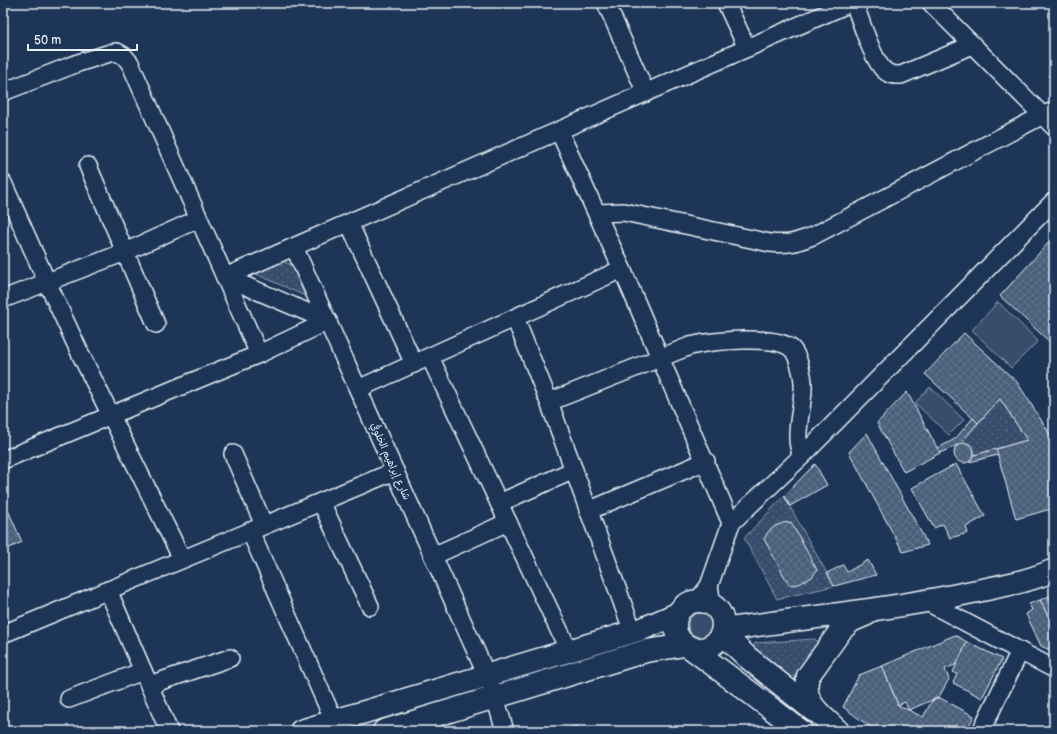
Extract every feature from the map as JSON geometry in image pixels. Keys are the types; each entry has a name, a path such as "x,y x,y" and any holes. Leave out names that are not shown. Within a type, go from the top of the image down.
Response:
{"main road":[{"path":"301,731 633,632 677,614 689,603 714,611 782,621 927,602 1021,581 1054,570"},
{"path":"838,731 810,703 806,694 808,676 842,630 851,621 879,609"},
{"path":"384,731 646,651 688,647 698,650 706,649 719,640 714,611"},
{"path":"714,611 747,657 838,731"},
{"path":"677,614 675,628 680,640 801,731"}],"street":[{"path":"606,3 646,93"},
{"path":"726,3 747,48"},
{"path":"225,277 850,3"},
{"path":"854,3 876,59 883,70 891,75 901,75 972,45"},
{"path":"596,213 624,212 770,243 783,244 797,242 815,235 1050,117 972,45 932,3"},
{"path":"3,92 110,52 117,52 124,56 130,63 259,354"},
{"path":"559,131 622,269 706,461 731,523 714,611"},
{"path":"88,166 156,324"},
{"path":"3,182 47,282 182,559"},
{"path":"731,523 802,456 1054,201"},
{"path":"3,299 125,252 198,219"},
{"path":"349,223 414,364"},
{"name":"شارع إبراهيم الخلوقي","path":"294,247 487,676 505,731"},
{"path":"358,389 622,269"},
{"path":"225,277 328,321"},
{"path":"515,318 549,402 633,632"},
{"path":"3,460 259,354 328,321"},
{"path":"549,402 690,346 708,342 764,340 781,343 792,350 799,364 804,383 797,440 802,456"},
{"path":"430,356 569,651"},
{"path":"233,454 257,528 334,721"},
{"path":"588,511 706,461"},
{"path":"499,503 574,470"},
{"path":"3,634 395,471"},
{"path":"322,502 370,606"},
{"path":"433,556 508,522"},
{"path":"108,590 169,731"},
{"path":"927,602 1054,669"},
{"path":"981,731 1020,651"},
{"path":"69,699 146,678 230,658"}],"shaded area":[{"path":"280,260 292,265 305,296 254,273"},
{"path":"998,302 1038,341 1011,368 972,330"},
{"path":"930,387 964,420 949,435 915,403"},
{"path":"1000,399 1027,440 975,455 972,445 962,441"},
{"path":"784,496 834,586 777,599 744,538"},
{"path":"700,613 705,614 711,620 711,630 705,636 700,637 695,636 689,630 688,625 689,620 695,614"},
{"path":"815,639 818,643 795,676 789,677 753,649 755,643"}],"building":[{"path":"1051,240 1054,240 1053,345 1000,296"},
{"path":"964,333 1017,382 1050,434 1054,448 1054,508 1016,519 996,449 1027,440 1000,399 978,423 925,374"},
{"path":"907,392 940,453 904,472 877,423"},
{"path":"973,418 978,423 960,444 940,453 938,448 955,439"},
{"path":"867,433 928,545 903,552 849,452"},
{"path":"964,443 971,446 974,453 971,460 964,463 957,460 954,453 957,446"},
{"path":"996,449 998,455 969,462 974,455"},
{"path":"815,464 827,485 790,506 784,496"},
{"path":"956,464 985,516 966,527 968,533 950,538 943,524 934,528 912,488"},
{"path":"3,499 22,542 3,551"},
{"path":"791,522 817,570 812,577 799,584 789,585 764,539 768,532 775,526"},
{"path":"868,560 876,575 834,586 827,573 843,565 847,572"},
{"path":"1054,594 1054,619 1048,616 1040,600"},
{"path":"1040,600 1048,616 1054,619 1054,652 1041,646 1026,614 1032,610 1029,604"},
{"path":"955,635 967,642 957,664 945,669 949,679 939,697 909,710 905,702 898,705 882,666"},
{"path":"967,642 1002,659 982,698 953,683 957,674 953,672"},
{"path":"882,666 898,705 923,717 932,701 940,698 974,716 966,731 876,731 843,707 859,675"},
{"path":"577,726 579,731 560,731"}]}
